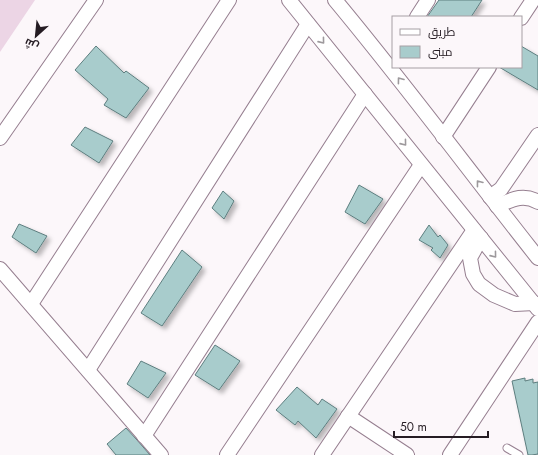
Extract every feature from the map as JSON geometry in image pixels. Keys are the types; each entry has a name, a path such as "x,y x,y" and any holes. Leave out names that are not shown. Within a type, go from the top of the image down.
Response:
{"street":[{"path":"0,138 96,0"},
{"path":"30,304 229,0"},
{"path":"289,0 536,306"},
{"path":"336,0 390,57"},
{"path":"418,16 428,0"},
{"path":"522,16 533,0"},
{"path":"88,370 308,24"},
{"path":"397,68 443,137 538,258"},
{"path":"443,137 488,68"},
{"path":"144,436 365,94"},
{"path":"493,202 538,135"},
{"path":"227,455 421,165"},
{"path":"493,202 515,198 532,199 538,202"},
{"path":"477,234 470,258 473,274 479,284 494,295 515,304 536,306"},
{"path":"322,455 477,234"},
{"path":"0,269 161,455"},
{"path":"450,455 538,322"},
{"path":"348,416 407,455"}],"lane":[{"path":"507,448 519,455"}],"shaded area":[{"path":"0,0 35,0 0,52"}],"building":[{"path":"439,0 482,0 472,16 428,16"},
{"path":"96,46 124,73 126,71 149,88 126,118 104,105 108,99 75,70"},
{"path":"522,47 538,56 538,90 501,68 522,68"},
{"path":"85,127 113,141 99,163 71,145"},
{"path":"359,185 383,199 365,224 345,212"},
{"path":"223,191 234,201 224,219 212,208"},
{"path":"19,224 47,236 36,253 12,237"},
{"path":"429,225 438,237 440,235 448,245 440,258 431,250 433,248 419,240"},
{"path":"182,250 202,267 162,326 141,313"},
{"path":"215,345 240,361 219,390 195,375"},
{"path":"141,361 166,373 148,398 127,384"},
{"path":"525,378 525,381 533,379 533,383 538,382 538,454 532,455 528,455 512,381"},
{"path":"297,387 318,405 322,399 337,409 316,438 298,421 295,425 276,410"},
{"path":"126,428 150,455 116,455 107,444"}]}
